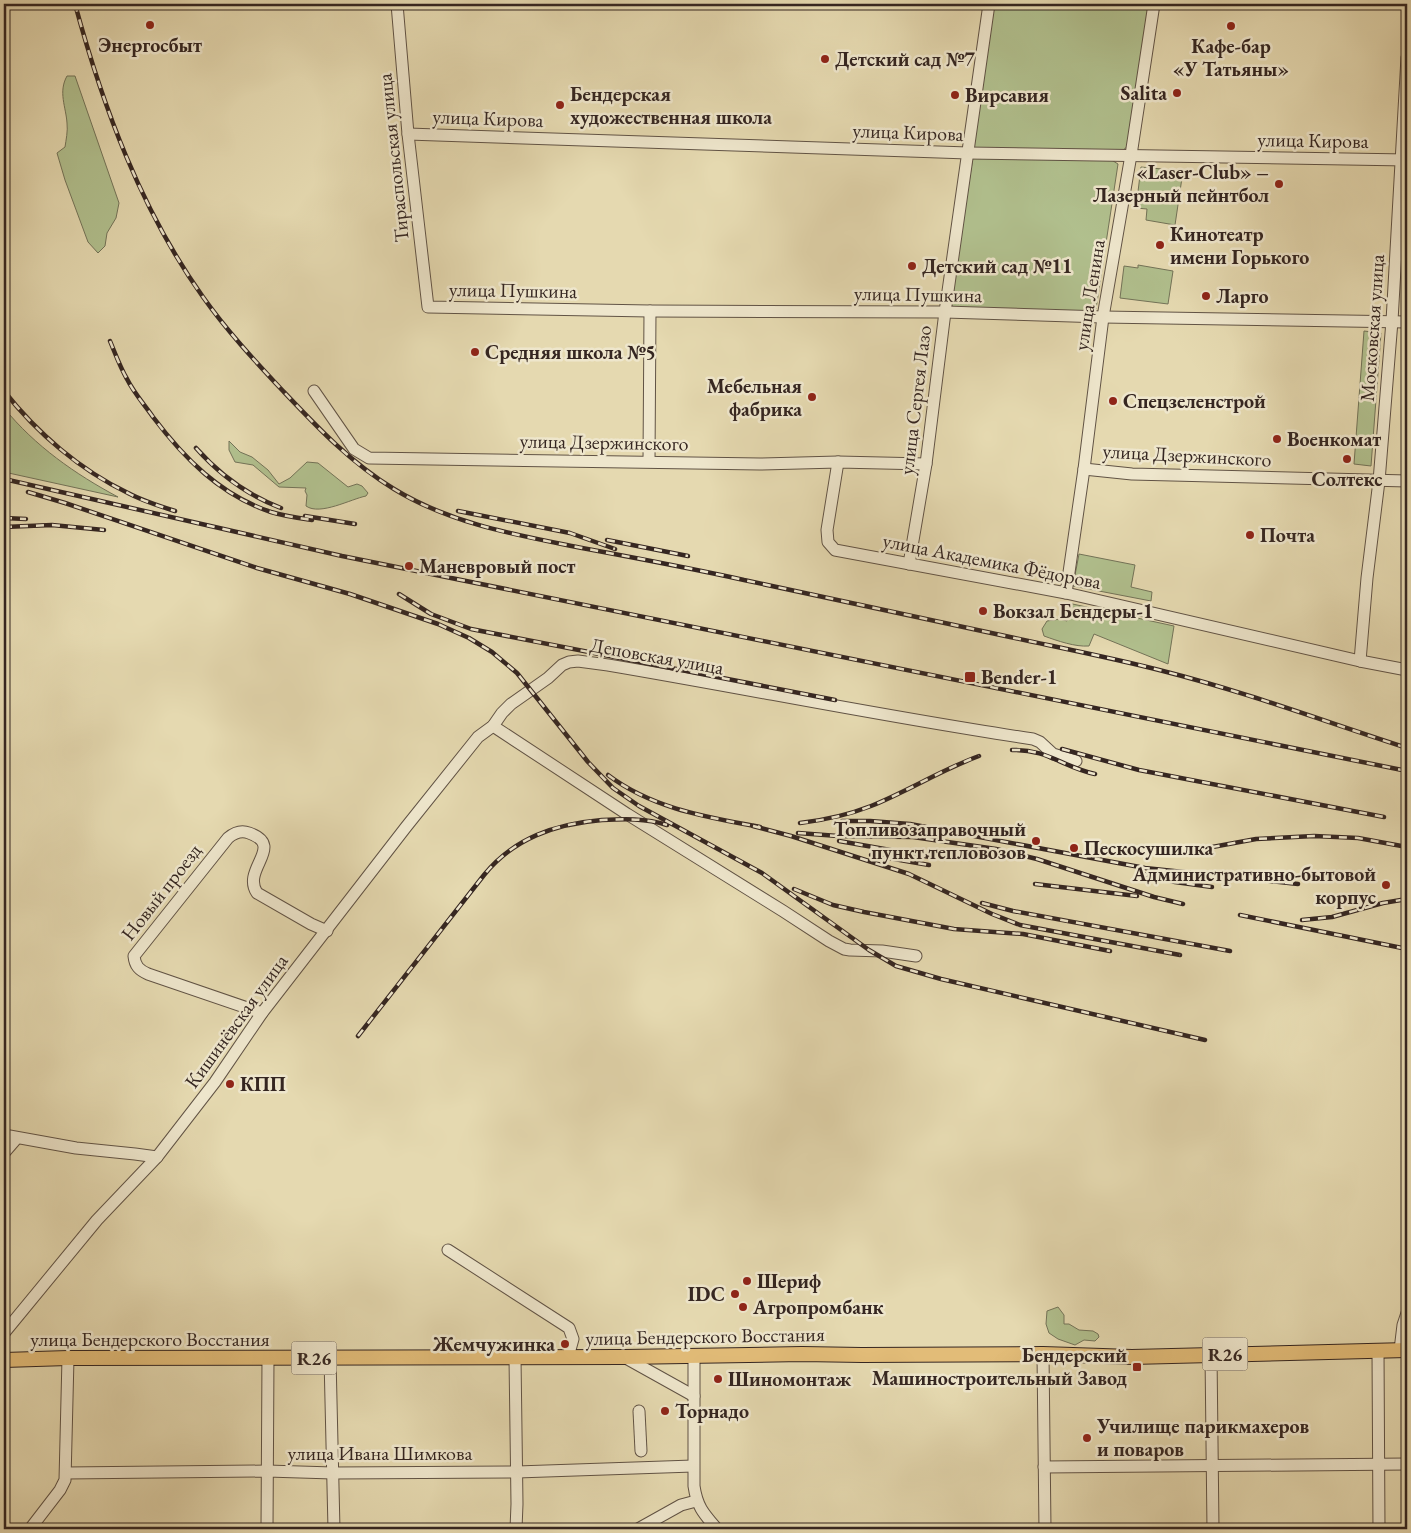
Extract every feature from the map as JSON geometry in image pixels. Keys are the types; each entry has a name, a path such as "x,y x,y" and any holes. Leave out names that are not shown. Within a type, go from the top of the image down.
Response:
{"main road":[{"name":"улица Бендерского Восстания","path":"4,1360 68,1358 515,1358 782,1354 1043,1354 1132,1357 1404,1350"}],"street":[{"name":"Тираспольская улица","path":"397,4 408,134 428,307"},
{"name":"улица Сергея Лазо","path":"909,564 926,464 945,312 989,4"},
{"name":"улица Ленина","path":"1066,593 1103,317 1131,156 1154,4"},
{"name":"Московская улица","path":"1360,661 1367,578 1379,481 1405,160 1407,56"},
{"name":"улица Кирова","path":"408,134 968,153 1405,160"},
{"name":"улица Пушкина","path":"428,307 650,311 945,312 1103,317 1407,322"},
{"path":"650,311 650,461"},
{"name":"улица Дзержинского","path":"314,390 354,448 369,458 760,464 838,462 926,464"},
{"name":"улица Академика Фёдорова","path":"838,462 827,537 831,547 840,552 1066,593 1360,661 1407,670"},
{"name":"улица Дзержинского","path":"1084,468 1132,474 1407,481"},
{"name":"Деповская улица","path":"493,726 511,704 562,665 578,661 921,722 1034,739 1053,754 1076,761"},
{"path":"493,726 627,814 839,946 850,950 882,951 916,956"},
{"name":"Кишинёвская улица","path":"4,1333 98,1220 157,1157 215,1082 262,1013 406,827 478,737 493,726"},
{"name":"Новый проезд","path":"262,1013 139,970 134,963 134,956 228,838 240,832 247,832 258,837 263,841 265,847 252,881 257,893 327,931"},
{"path":"4,1135 76,1148 157,1157"},
{"path":"4,1153 18,1138"},
{"path":"448,1250 569,1328 573,1339 568,1357"},
{"path":"1404,1350 1403,1325 1407,1313"},
{"path":"1378,1351 1379,1529"},
{"path":"1043,1354 1045,1529"},
{"path":"1211,1354 1213,1529"},
{"path":"694,1356 694,1486 696,1501 704,1515 717,1529"},
{"path":"624,1357 694,1396"},
{"path":"30,1529 66,1480 68,1358"},
{"path":"267,1529 268,1358"},
{"path":"330,1358 334,1529"},
{"path":"515,1358 516,1529"},
{"path":"639,1412 642,1452"},
{"path":"1044,1467 1407,1464"},
{"name":"улица Ивана Шимкова","path":"66,1473 267,1471 333,1473 517,1472 693,1466"},
{"path":"638,1529 681,1505 696,1501"}],"green space":[{"path":"989,4 1149,6 1128,146 1117,155 968,153"},
{"path":"67,76 75,76 119,203 116,218 107,233 105,246 98,253 88,242 57,153 65,147 67,135 63,88"},
{"path":"973,157 1110,159 1118,164 1096,309 1087,313 957,309 953,307 950,302"},
{"path":"1141,167 1183,171 1175,225 1146,220 1147,209 1136,208"},
{"path":"1138,265 1173,271 1168,304 1120,298 1124,266 1138,268"},
{"path":"1403,276 1407,276 1407,310 1403,310"},
{"path":"1364,331 1381,333 1371,466 1354,464"},
{"path":"4,408 29,435 56,458 86,479 118,497 4,472"},
{"path":"229,441 240,452 252,457 268,470 279,484 290,478 307,462 318,463 348,487 357,484 362,486 368,493 366,496 336,506 312,509 306,506 306,488 279,487 253,465 235,462 229,450"},
{"path":"1079,554 1135,565 1131,587 1152,592 1151,601 1073,586"},
{"path":"1068,603 1174,626 1168,664 1094,634 1089,646 1072,645 1044,636 1042,629 1047,621 1060,619 1067,621"},
{"path":"1058,1307 1064,1315 1064,1324 1069,1324 1079,1330 1093,1331 1099,1337 1095,1341 1084,1340 1075,1345 1058,1339 1049,1333 1046,1324 1047,1311"}],"railway":[{"path":"75,4 98,81 126,156 161,229 181,264 222,322 283,391 349,456 394,489 438,511 485,527 1087,653 1163,671 1255,698 1407,748"},
{"path":"110,341 122,370 136,394 177,447 204,473 235,496 253,505 271,512 312,520"},
{"path":"4,391 45,436 76,462 110,484 134,496 175,511"},
{"path":"196,448 235,483 257,497 281,508"},
{"path":"4,479 342,556 1407,771"},
{"path":"28,492 257,568 350,594 438,624 469,638 492,652 517,673 588,762 613,788 639,806 762,873 869,950 896,966 941,979 1205,1040"},
{"path":"458,511 570,533 615,549"},
{"path":"305,516 355,524"},
{"path":"4,518 26,519"},
{"path":"4,527 52,525 104,530"},
{"path":"607,540 688,556"},
{"path":"399,594 431,614 471,629 835,700"},
{"path":"1062,749 1139,770 1384,817"},
{"path":"1012,750 1035,752 1095,774"},
{"path":"800,823 836,817 871,806 979,756"},
{"path":"608,775 625,787 662,804 700,815 760,827"},
{"path":"358,1036 484,875 508,851 522,842 552,829 585,822 634,820 651,821 667,825"},
{"path":"842,821 910,824 1145,868 1298,884"},
{"path":"753,826 791,836 909,874 992,914 1020,925 1180,955"},
{"path":"798,833 838,836 913,837 996,849 1037,859 1154,897 1183,904"},
{"path":"1196,850 1256,839 1314,836 1358,838 1407,847"},
{"path":"839,841 930,857"},
{"path":"871,855 929,865"},
{"path":"1140,873 1175,882 1212,887"},
{"path":"1035,884 1137,896"},
{"path":"794,889 833,905 864,912 954,929 1023,934 1110,951"},
{"path":"1302,920 1332,917 1383,903 1407,899"},
{"path":"982,903 1013,911 1230,951"},
{"path":"1240,915 1407,949"}],"place":[{"name":"Энергосбыт","path":"150,25"},
{"name":"Кафе-бар «У Татьяны»","path":"1231,26"},
{"name":"Детский сад №7","path":"825,59"},
{"name":"Salita","path":"1177,93"},
{"name":"Вирсавия","path":"955,95"},
{"name":"Бендерская художественная школа","path":"560,105"},
{"name":"«Laser-Club» – Лазерный пейнтбол","path":"1279,184"},
{"name":"Кинотеатр имени Горького","path":"1160,245"},
{"name":"Детский сад №11","path":"912,266"},
{"name":"Ларго","path":"1206,296"},
{"name":"Средняя школа №5","path":"475,352"},
{"name":"Мебельная фабрика","path":"812,397"},
{"name":"Спецзеленстрой","path":"1113,401"},
{"name":"Военкомат","path":"1277,439"},
{"name":"Солтекс","path":"1347,459"},
{"name":"Почта","path":"1250,535"},
{"name":"Маневровый пост","path":"409,566"},
{"name":"Вокзал Бендеры-1","path":"983,611"},
{"name":"Bender-1","path":"970,677"},
{"name":"Топливозаправочный пункт тепловозов","path":"1036,841"},
{"name":"Пескосушилка","path":"1074,848"},
{"name":"Административно-бытовой корпус","path":"1386,885"},
{"name":"КПП","path":"230,1084"},
{"name":"Шериф","path":"747,1281"},
{"name":"IDC","path":"735,1294"},
{"name":"Агропромбанк","path":"743,1307"},
{"name":"Жемчужинка","path":"565,1344"},
{"name":"Бендерский Машиностроительный Завод","path":"1137,1367"},
{"name":"Шиномонтаж","path":"718,1379"},
{"name":"Торнадо","path":"665,1411"},
{"name":"Училище парикмахеров и поваров","path":"1087,1438"}]}
